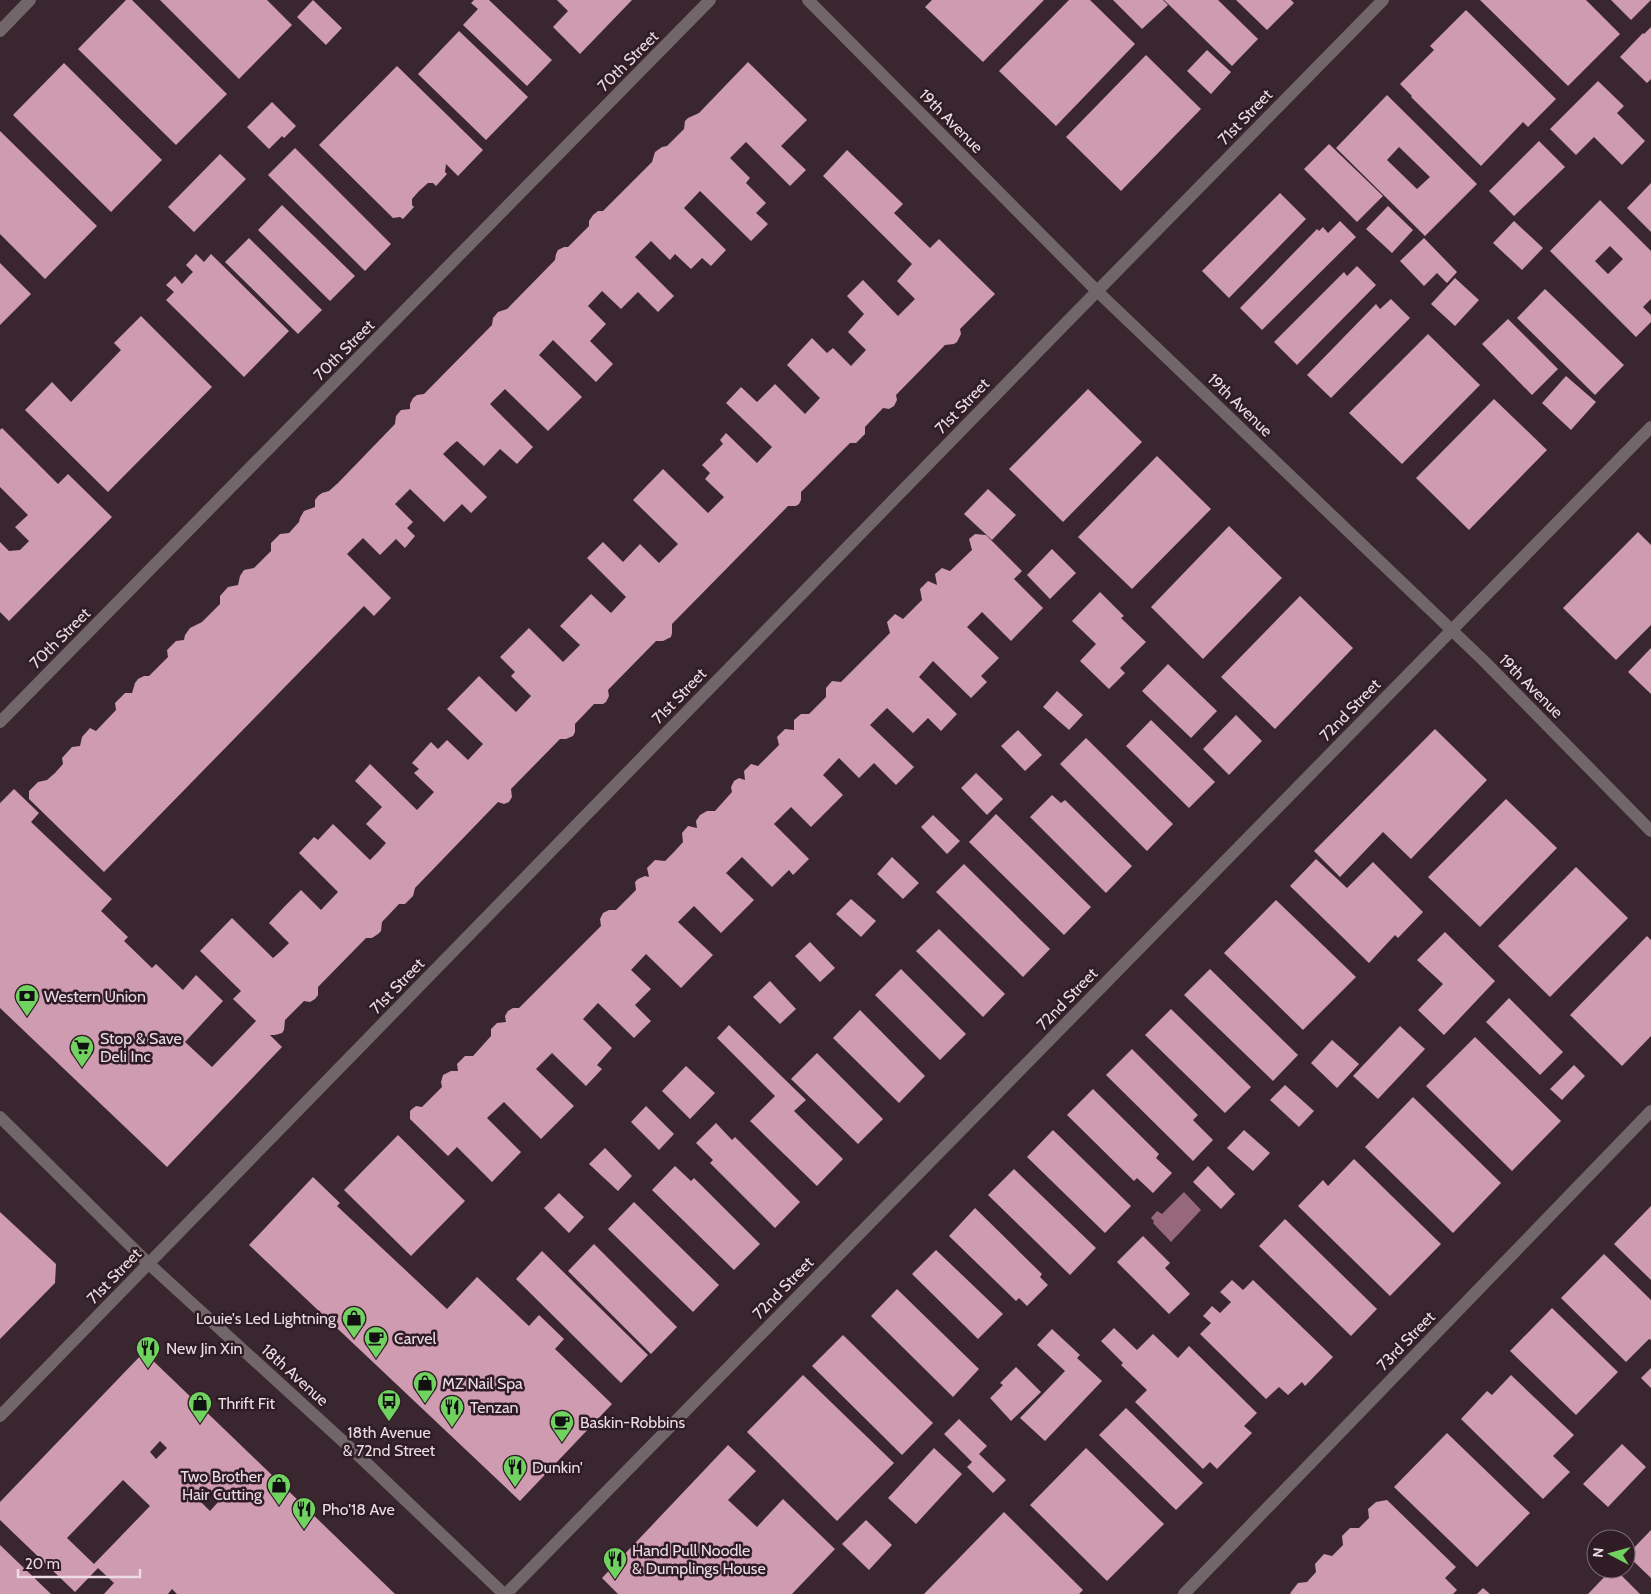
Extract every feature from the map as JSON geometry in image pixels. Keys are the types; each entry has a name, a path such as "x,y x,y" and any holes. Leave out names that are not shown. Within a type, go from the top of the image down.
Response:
{"street":[{"path":"0,31 30,0"},
{"name":"70th Street","path":"0,722 710,0"},
{"name":"19th Avenue","path":"808,0 1097,291 1452,630 1651,831"},
{"name":"71st Street","path":"0,1416 1383,0"},
{"name":"72nd Street","path":"505,1594 1651,427"},
{"name":"73rd Street","path":"1184,1594 1651,1111"},
{"name":"18th Avenue","path":"0,1117 149,1264 358,1454 505,1594"}],"shaded area":[{"path":"1184,1192 1201,1210 1171,1242 1153,1223 1154,1221 1151,1218 1157,1211 1162,1214"}],"building":[{"path":"126,0 132,0 227,94 176,145 78,49"},
{"path":"160,0 267,0 292,25 239,79"},
{"path":"313,0 342,28 326,45 297,17"},
{"path":"474,0 489,0 552,60 527,86 463,25 478,9 471,3"},
{"path":"557,0 632,0 580,54 553,27 568,11"},
{"path":"932,0 1044,0 983,62 925,7"},
{"path":"1069,0 1090,0 1135,44 1056,126 999,71"},
{"path":"1113,0 1163,0 1168,5 1142,29"},
{"path":"1164,0 1218,0 1258,39 1232,66"},
{"path":"1236,0 1291,0 1294,3 1267,30"},
{"path":"1480,0 1586,0 1620,34 1568,86"},
{"path":"1611,0 1651,0 1631,20"},
{"path":"1466,10 1556,99 1528,127 1523,122 1481,166 1400,84 1434,50 1430,46"},
{"path":"1651,27 1651,79 1647,83 1620,57"},
{"path":"459,31 528,97 486,140 418,74"},
{"path":"1207,50 1231,72 1211,94 1187,71"},
{"path":"1146,55 1201,109 1121,191 1066,137"},
{"path":"748,62 807,120 781,146 806,170 790,186 746,142 730,158 750,178 746,183 766,203 756,213 768,224 751,241 700,191 684,208 726,250 711,266 702,258 691,269 675,254 670,260 651,241 635,257 674,296 658,312 638,292 621,309 602,291 588,306 606,324 590,341 613,364 596,382 553,340 539,355 582,397 548,431 505,389 490,404 533,447 517,464 500,449 484,466 457,441 450,447 443,454 487,497 471,513 462,504 444,522 410,489 395,504 413,522 407,528 415,536 405,548 396,539 380,555 363,538 347,554 391,598 374,616 364,606 104,872 29,799 29,791 38,782 47,780 55,773 63,764 62,758 72,747 80,746 82,737 90,728 96,731 116,710 115,703 125,693 132,693 138,679 149,676 168,657 167,650 176,641 184,640 190,628 202,622 220,604 220,596 228,587 238,585 244,570 254,568 271,551 271,543 280,534 289,533 299,522 304,511 315,507 315,500 318,496 329,491 338,483 395,424 396,416 401,410 410,409 413,398 424,394 492,325 493,318 498,312 507,309 555,260 558,250 568,247 589,226 589,221 593,215 598,211 603,211 652,162 655,152 667,146 684,129 685,121 699,113"},
{"path":"64,63 162,160 111,212 13,115"},
{"path":"397,66 483,150 458,176 446,164 445,172 447,174 436,186 433,183 428,183 419,191 412,199 414,207 403,219 400,217 393,218 319,145"},
{"path":"1598,81 1624,106 1617,113 1645,141 1622,165 1594,137 1576,155 1550,129"},
{"path":"1387,95 1477,184 1425,236 1336,148","holes":["1399,147 1430,177 1417,189 1387,160"]},
{"path":"272,102 296,126 269,149 247,127"},
{"path":"0,131 97,226 45,279 0,234"},
{"path":"1539,141 1565,167 1514,216 1489,191"},
{"path":"1329,144 1383,196 1357,222 1304,169"},
{"path":"295,148 391,244 365,271 268,175"},
{"path":"847,150 903,204 894,213 930,248 939,239 995,294 960,329 961,334 957,342 945,345 896,395 897,400 894,406 889,409 883,408 865,427 865,434 856,443 850,443 801,492 799,504 788,506 672,624 671,637 663,641 656,641 608,690 609,696 606,702 594,704 575,724 573,736 560,739 511,789 512,797 509,802 504,804 498,802 415,888 413,896 405,904 399,904 382,922 381,931 372,938 366,938 318,987 318,995 315,999 310,1002 304,1001 285,1020 282,1033 270,1035 282,1047 167,1167 0,1008 0,803 14,789 39,813 31,822 112,899 101,911 128,937 124,941 152,968 156,964 183,990 196,975 223,1001 185,1042 212,1067 256,1021 233,999 241,991 200,951 232,918 273,958 281,951 289,943 269,923 285,906 301,890 321,910 338,892 299,853 314,837 318,840 333,824 370,860 378,852 386,843 366,824 382,807 355,781 370,764 417,810 434,792 414,773 419,769 412,763 431,742 438,749 447,740 468,760 483,744 447,709 479,676 516,712 531,696 511,676 515,672 500,657 529,628 563,662 580,645 560,626 591,594 611,613 626,597 587,558 603,542 623,562 640,544 659,563 678,544 633,500 663,469 708,513 724,497 705,479 710,473 702,465 723,444 720,440 726,433 757,463 772,447 726,403 741,387 757,402 775,384 805,414 820,398 787,365 812,338 827,353 833,348 851,366 866,350 848,332 864,314 847,296 863,280 898,316 915,299 897,281 912,264 823,176"},
{"path":"220,154 246,179 194,232 168,207"},
{"path":"1651,183 1651,232 1627,208"},
{"path":"1280,193 1306,219 1229,298 1202,271"},
{"path":"1600,200 1651,251 1651,299 1643,307 1651,315 1651,322 1636,337 1550,251","holes":["1610,246 1623,259 1608,274 1595,261"]},
{"path":"282,205 355,276 330,301 258,230"},
{"path":"1388,206 1413,230 1392,253 1366,229"},
{"path":"1340,221 1356,237 1262,330 1240,308 1317,229 1319,231 1323,227 1328,233"},
{"path":"1514,221 1543,248 1522,270 1493,243"},
{"path":"249,238 322,310 298,334 225,262"},
{"path":"1424,238 1457,272 1447,283 1437,273 1424,286 1400,261"},
{"path":"196,254 204,262 211,254 289,331 244,377 166,300 174,292 166,285 175,276 182,284 193,272 186,265"},
{"path":"0,263 31,294 0,325"},
{"path":"1357,266 1376,285 1297,365 1274,342 1344,272 1347,276"},
{"path":"1455,278 1479,300 1455,326 1431,304"},
{"path":"1545,289 1624,365 1595,395 1517,318"},
{"path":"1391,299 1410,318 1331,398 1307,375 1376,304 1380,309"},
{"path":"141,316 212,387 108,492 25,410 52,382 71,402 121,350 114,343"},
{"path":"1508,319 1558,369 1532,395 1482,344"},
{"path":"1428,334 1480,385 1402,464 1349,413"},
{"path":"1566,376 1596,402 1571,430 1542,403"},
{"path":"1088,389 1142,442 1063,522 1009,469"},
{"path":"1494,399 1547,450 1469,530 1416,478"},
{"path":"2,428 58,484 68,474 112,517 9,621 0,612 0,542 9,551 20,550 29,541 15,527 28,515 0,487 0,430"},
{"path":"1157,456 1211,509 1132,589 1078,537"},
{"path":"988,489 1016,515 992,540 964,514"},
{"path":"1229,526 1282,578 1203,659 1151,607"},
{"path":"1638,532 1651,545 1651,625 1616,660 1563,608"},
{"path":"975,534 986,535 1022,571 1014,579 1043,608 1011,641 982,612 967,627 999,658 981,676 987,682 971,698 933,661 919,677 957,714 941,731 928,718 913,733 887,708 870,725 914,767 896,785 874,763 859,778 839,758 823,775 843,795 811,827 791,807 774,824 809,859 793,875 789,870 772,887 742,857 726,873 754,900 721,933 694,906 678,922 713,955 681,988 646,954 631,970 651,989 635,1005 651,1021 634,1038 598,1003 583,1019 612,1048 597,1065 602,1069 586,1086 552,1053 536,1069 574,1106 541,1139 504,1102 487,1118 521,1152 492,1182 457,1147 448,1156 410,1119 410,1111 416,1106 422,1107 442,1087 443,1075 451,1071 458,1071 457,1064 465,1056 473,1056 491,1036 491,1029 497,1023 506,1022 505,1016 508,1011 513,1008 519,1008 601,926 600,919 603,913 609,910 616,910 636,890 635,882 638,879 645,876 649,877 647,868 655,860 665,861 674,852 683,842 682,833 688,826 697,828 696,821 700,815 707,811 715,811 732,792 731,787 734,781 739,778 745,780 744,771 751,764 758,766 779,745 777,737 785,729 794,730 794,720 801,714 809,714 826,697 826,688 832,681 841,682 890,633 887,622 895,614 903,619 922,600 920,589 928,581 937,585 935,574 942,568 950,571 972,550 969,539"},
{"path":"1052,549 1076,573 1050,599 1027,575"},
{"path":"1100,592 1124,616 1121,618 1146,642 1120,668 1125,673 1109,689 1080,661 1096,644 1072,621"},
{"path":"1300,596 1353,648 1275,729 1221,677"},
{"path":"1651,648 1651,694 1628,672"},
{"path":"1168,664 1217,711 1191,738 1142,691"},
{"path":"1057,691 1083,715 1069,730 1043,707"},
{"path":"1236,715 1262,741 1229,775 1203,749"},
{"path":"1151,720 1215,782 1189,808 1126,746"},
{"path":"1435,729 1487,780 1411,859 1383,832 1340,877 1314,851"},
{"path":"1018,730 1042,755 1025,771 1001,746"},
{"path":"1086,738 1173,824 1147,851 1060,764"},
{"path":"976,773 1003,799 987,815 961,788"},
{"path":"1052,795 1061,803 1065,800 1132,866 1106,893 1030,817"},
{"path":"1506,799 1557,848 1480,927 1428,877"},
{"path":"996,814 1091,907 1064,935 969,842"},
{"path":"933,815 960,841 947,854 921,827"},
{"path":"892,857 919,883 903,899 877,874"},
{"path":"1316,859 1347,888 1373,862 1423,912 1398,938 1395,935 1369,963 1290,886"},
{"path":"964,864 1050,949 1023,977 936,892"},
{"path":"1576,867 1628,918 1550,997 1498,946"},
{"path":"851,899 876,921 861,937 836,914"},
{"path":"1276,900 1356,977 1303,1030 1224,953"},
{"path":"939,929 1005,994 983,1017 916,951"},
{"path":"1445,932 1495,981 1444,1035 1418,1010 1443,984 1417,960"},
{"path":"1647,936 1651,940 1651,1036 1622,1066 1570,1015"},
{"path":"810,942 835,968 820,982 795,956"},
{"path":"901,969 966,1034 940,1060 875,995"},
{"path":"1210,969 1298,1055 1273,1081 1184,995"},
{"path":"770,981 796,1009 780,1024 753,997"},
{"path":"1509,998 1563,1052 1540,1075 1486,1022"},
{"path":"1171,1009 1251,1087 1225,1113 1145,1035"},
{"path":"860,1010 925,1076 899,1103 833,1038"},
{"path":"729,1025 806,1100 794,1111 843,1159 817,1186 750,1121 775,1096 717,1038"},
{"path":"1400,1026 1425,1049 1378,1099 1353,1076"},
{"path":"1475,1037 1561,1121 1512,1171 1426,1086"},
{"path":"1332,1040 1359,1064 1337,1088 1311,1063"},
{"path":"1132,1049 1198,1115 1193,1120 1213,1140 1193,1161 1106,1075"},
{"path":"817,1053 883,1119 858,1144 791,1079"},
{"path":"1574,1065 1585,1076 1562,1100 1550,1089"},
{"path":"686,1066 715,1093 690,1119 662,1091"},
{"path":"1285,1085 1314,1111 1299,1127 1270,1100"},
{"path":"1093,1089 1159,1154 1156,1158 1172,1173 1153,1193 1137,1178 1134,1181 1067,1115"},
{"path":"1413,1097 1501,1183 1453,1233 1365,1147"},
{"path":"646,1106 674,1134 659,1150 631,1122"},
{"path":"716,1123 732,1140 735,1137 800,1202 775,1228 710,1163 713,1160 696,1143"},
{"path":"1053,1130 1131,1206 1105,1233 1027,1157"},
{"path":"1244,1130 1270,1153 1253,1171 1227,1148"},
{"path":"398,1135 465,1201 411,1256 344,1190"},
{"path":"605,1148 632,1176 618,1191 589,1164"},
{"path":"1354,1159 1441,1244 1390,1296 1298,1206 1323,1180 1328,1186"},
{"path":"675,1166 691,1181 694,1178 760,1244 734,1270 652,1190"},
{"path":"1208,1166 1235,1194 1221,1209 1193,1182"},
{"path":"1014,1169 1096,1248 1070,1275 988,1195"},
{"path":"313,1177 340,1203 337,1206 447,1309 477,1277 529,1326 539,1315 564,1339 555,1349 612,1404 520,1501 249,1245"},
{"path":"559,1193 584,1217 569,1233 544,1208"},
{"path":"634,1202 719,1285 693,1312 608,1229"},
{"path":"1651,1206 1651,1280 1614,1244"},
{"path":"975,1208 1042,1274 1040,1277 1048,1285 1027,1306 1019,1298 1016,1301 949,1236"},
{"path":"0,1212 56,1264 55,1283 0,1339"},
{"path":"1285,1219 1377,1309 1351,1336 1259,1246"},
{"path":"1143,1236 1170,1263 1165,1268 1190,1294 1169,1314 1117,1262"},
{"path":"594,1244 677,1327 651,1354 568,1271"},
{"path":"936,1250 1003,1314 978,1339 912,1274"},
{"path":"542,1251 648,1355 621,1383 516,1279"},
{"path":"1604,1254 1651,1300 1651,1340 1649,1339 1626,1362 1561,1298"},
{"path":"1232,1280 1243,1290 1253,1280 1333,1357 1305,1386 1302,1382 1288,1395 1279,1387 1266,1399 1200,1334 1211,1323 1203,1316 1212,1306 1220,1313 1231,1302 1220,1292"},
{"path":"897,1289 979,1369 953,1397 871,1316"},
{"path":"1552,1308 1618,1372 1576,1415 1510,1351"},
{"path":"1114,1328 1137,1350 1153,1334 1178,1358 1189,1346 1257,1413 1244,1426 1252,1433 1217,1469 1210,1462 1203,1469 1135,1402 1147,1390 1121,1365 1123,1363 1101,1341"},
{"path":"1052,1329 1080,1355 1077,1358 1102,1381 1045,1441 1020,1418 1065,1371 1037,1345"},
{"path":"843,1335 933,1423 902,1455 812,1366"},
{"path":"144,1352 395,1594 177,1594 172,1589 168,1594 104,1594 114,1583 98,1568 75,1592 0,1520 0,1502","holes":["160,1441 167,1448 156,1459 150,1452","123,1480 150,1506 94,1564 67,1538","206,1487 220,1500 210,1511 196,1497"]},
{"path":"1016,1367 1041,1392 1011,1421 990,1398 1003,1385 1000,1383"},
{"path":"1651,1368 1651,1388 1641,1378"},
{"path":"803,1375 894,1463 837,1521 747,1432"},
{"path":"1511,1375 1574,1435 1553,1456 1570,1472 1543,1499 1461,1419 1487,1391 1492,1395"},
{"path":"1126,1408 1203,1483 1176,1510 1099,1435"},
{"path":"959,1419 987,1446 979,1454 1006,1480 993,1493 967,1467 972,1462 944,1434"},
{"path":"1447,1433 1530,1513 1477,1567 1394,1487"},
{"path":"1622,1444 1646,1467 1608,1507 1583,1484"},
{"path":"728,1445 756,1471 728,1500 757,1527 783,1499 835,1549 792,1594 618,1594 602,1578"},
{"path":"934,1448 962,1474 916,1524 888,1498"},
{"path":"1086,1448 1164,1524 1107,1581 1030,1505"},
{"path":"1387,1500 1456,1567 1445,1578 1457,1590 1453,1594 1290,1594 1298,1583 1307,1582 1316,1572 1315,1564 1324,1554 1332,1556 1343,1545 1342,1536 1350,1528 1359,1528 1369,1518 1368,1509 1376,1502"},
{"path":"1004,1512 1083,1590 1079,1594 924,1594"},
{"path":"866,1520 892,1545 869,1570 842,1544"},
{"path":"1651,1530 1651,1578 1636,1564 1636,1546"},
{"path":"0,1545 51,1594 0,1594"},
{"path":"1602,1579 1625,1579 1640,1594 1588,1594"},
{"path":"1483,1588 1490,1594 1477,1594"}],"place":[{"name":"Western Union","path":"27,1017"},
{"name":"Stop & Save Deli Inc","path":"82,1068"},
{"name":"Louie's Led Lightning","path":"354,1339"},
{"name":"Carvel","path":"376,1359"},
{"name":"New Jin Xin","path":"148,1369"},
{"name":"MZ Nail Spa","path":"425,1404"},
{"name":"18th Avenue & 72nd Street","path":"389,1422"},
{"name":"Thrift Fit","path":"200,1424"},
{"name":"Tenzan","path":"452,1428"},
{"name":"Baskin-Robbins","path":"562,1443"},
{"name":"Dunkin'","path":"515,1488"},
{"name":"Two Brother Hair Cutting","path":"279,1506"},
{"name":"Pho'18 Ave","path":"304,1530"},
{"name":"Hand Pull Noodle & Dumplings House","path":"615,1580"}]}
